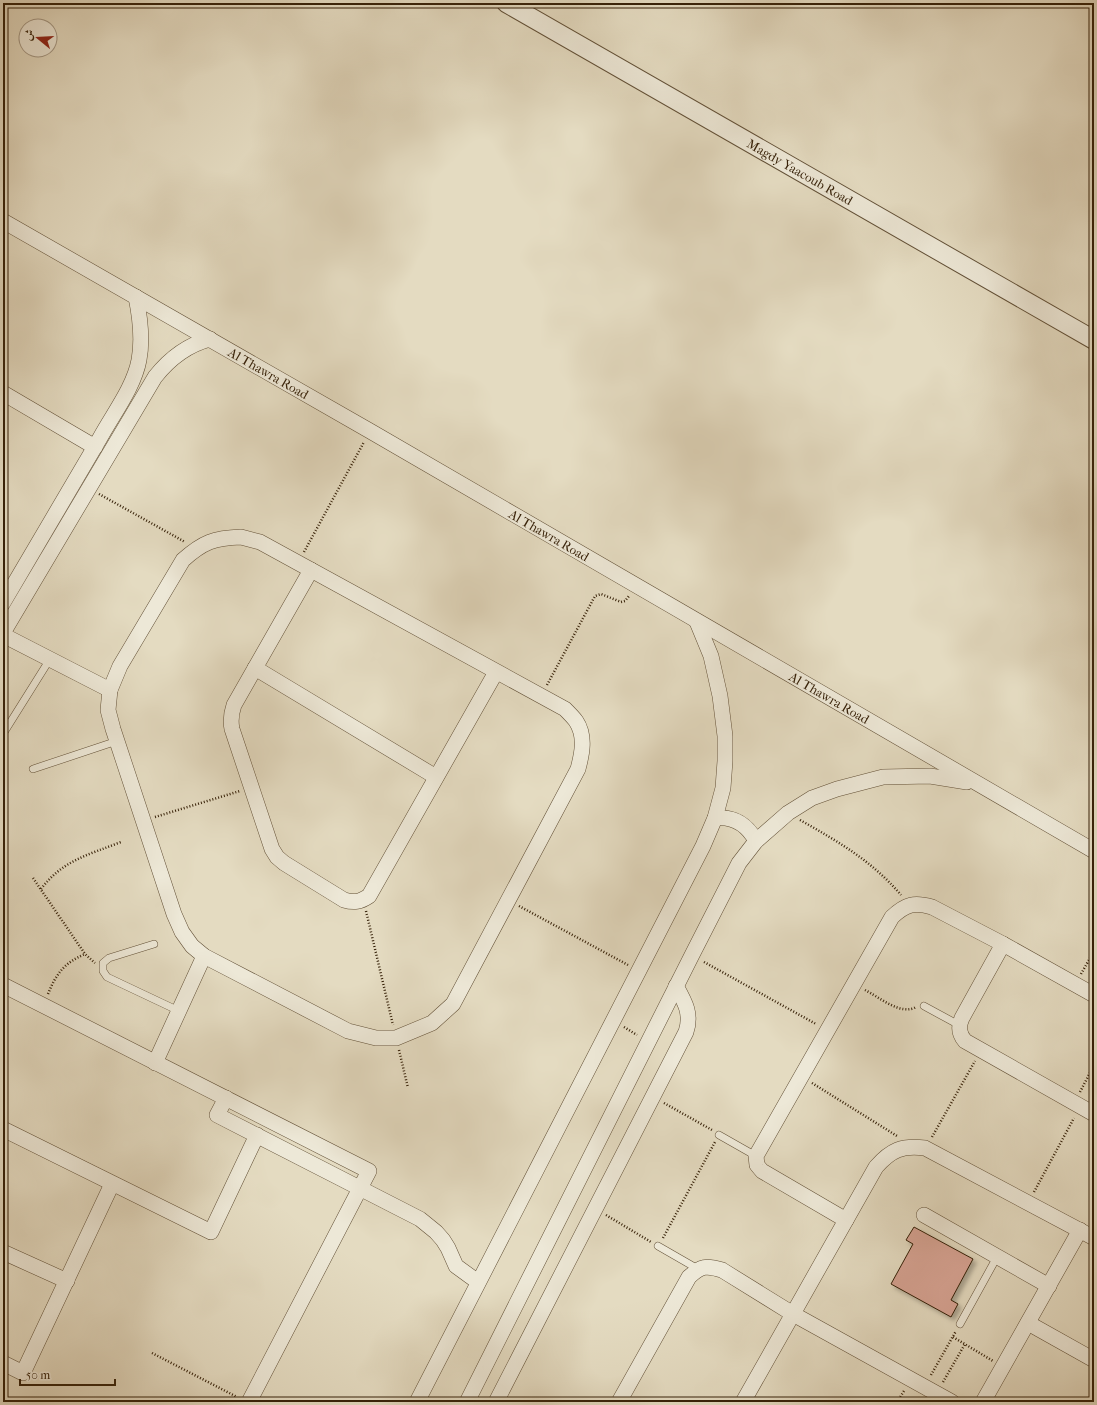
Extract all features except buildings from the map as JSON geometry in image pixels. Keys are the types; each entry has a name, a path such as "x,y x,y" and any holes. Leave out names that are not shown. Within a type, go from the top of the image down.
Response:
{"street":[{"name":"Magdy Yaacoub Road","path":"506,3 1094,340"},
{"name":"Al Thawra Road","path":"3,221 370,431 1094,851"},
{"path":"110,690 3,634 53,518 131,384 139,360 141,345 139,313 136,297"},
{"path":"3,603 27,578 66,526 155,377 169,361 188,347 210,339"},
{"path":"131,384 146,392"},
{"path":"3,393 95,447"},
{"path":"53,518 66,526"},
{"path":"241,537 260,542 305,567 565,709 577,722 582,737 582,753 578,769 453,1004 432,1023 396,1038 376,1038 348,1031 204,956 192,946 182,932 174,914 108,710 110,690 120,666 172,577 183,560 196,548 212,541 241,537"},
{"path":"305,567 255,668 234,705 230,721 268,841 277,857 344,900 357,902 369,896 496,672"},
{"path":"417,1402 703,846 714,818 723,788 725,736 720,696 711,656 697,622"},
{"path":"255,668 436,777"},
{"path":"467,1402 739,862 756,841 788,812 812,798 837,789 883,777 930,776 977,783"},
{"path":"714,818 729,818 742,824 752,834 756,841"},
{"path":"846,1220 762,1171 757,1165 756,1156 892,917 901,909 910,905 920,904 932,907 1003,944 1094,995"},
{"path":"1003,944 959,1025 961,1037 965,1041 1094,1114"},
{"path":"155,1063 204,956"},
{"path":"3,985 369,1172 244,1400"},
{"path":"496,1402 686,1032 688,1025 688,1011 686,1004 676,986"},
{"path":"226,1098 217,1115 420,1219 436,1232 448,1248 456,1266 478,1282"},
{"path":"3,1129 211,1232 257,1135"},
{"path":"742,1402 876,1167 886,1156 899,1149 919,1147 1094,1238"},
{"path":"3,1363 23,1373 112,1184"},
{"path":"924,1215 1049,1286"},
{"path":"983,1402 1080,1230"},
{"path":"3,1252 66,1281"},
{"path":"619,1402 689,1277 698,1269 710,1267 722,1270 793,1314 952,1402"},
{"path":"1028,1323 1094,1360"}],"lane":[{"path":"3,734 50,659"},
{"path":"33,769 117,741"},
{"path":"154,944 105,960 102,967 104,974 179,1011"},
{"path":"924,1006 959,1025"},
{"path":"719,1134 756,1156"},
{"path":"658,1246 698,1269"},
{"path":"960,1324 998,1257"}],"path":[{"path":"305,567 370,431"},
{"path":"89,489 196,548"},
{"path":"540,696 595,596 601,594 623,602 627,600 635,585"},
{"path":"143,821 250,788"},
{"path":"788,812 856,853 891,883 910,905"},
{"path":"41,889 48,879 67,864 121,842"},
{"path":"33,878 85,954 92,962 102,967"},
{"path":"363,900 408,1088"},
{"path":"508,900 639,971"},
{"path":"1075,985 1094,951"},
{"path":"44,1006 58,973 69,962 85,954"},
{"path":"692,955 827,1030"},
{"path":"854,983 898,1009 905,1011 912,1010 918,1006 924,1006"},
{"path":"613,1021 648,1041"},
{"path":"801,1076 919,1147 981,1050"},
{"path":"1028,1203 1077,1105 1094,1065"},
{"path":"595,1209 658,1246 719,1134 653,1096"},
{"path":"930,1391 960,1324"},
{"path":"953,1337 1003,1367"},
{"path":"930,1391 965,1344"},
{"path":"152,1353 244,1400"}]}
